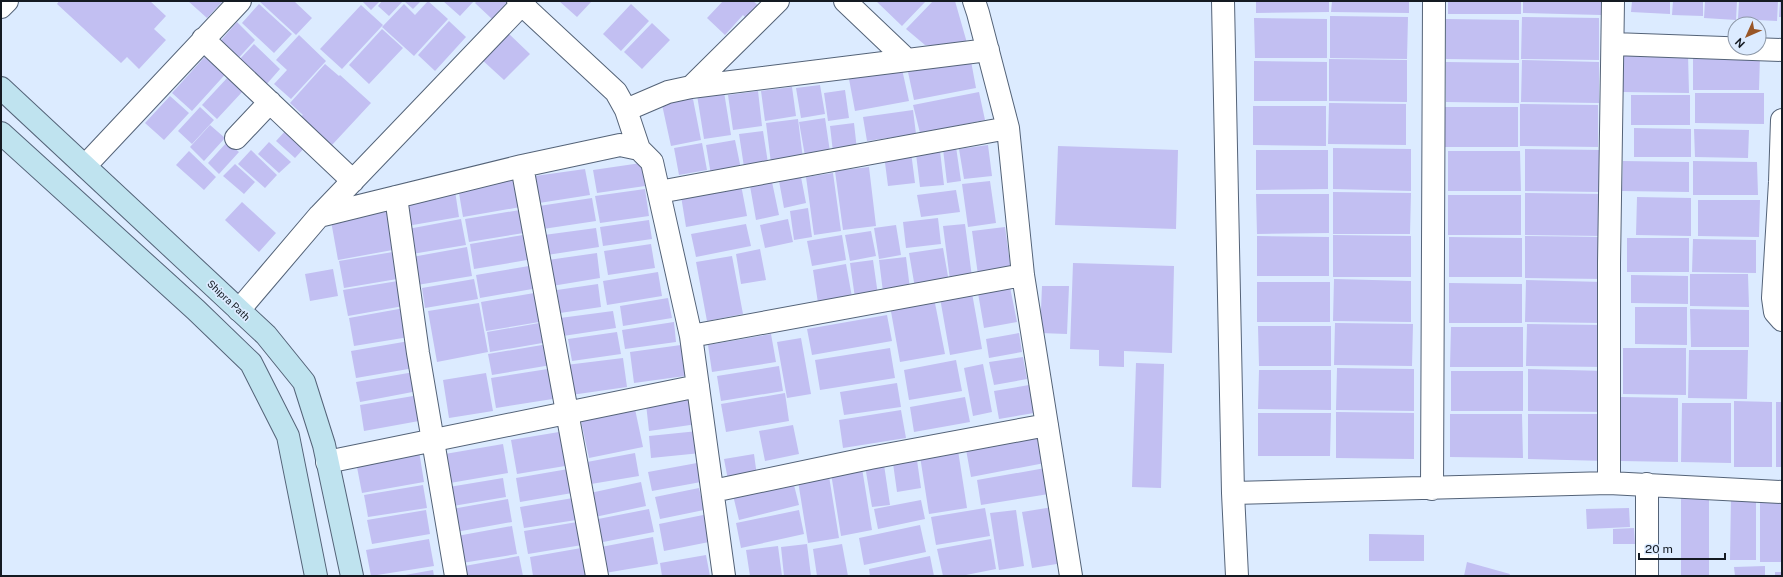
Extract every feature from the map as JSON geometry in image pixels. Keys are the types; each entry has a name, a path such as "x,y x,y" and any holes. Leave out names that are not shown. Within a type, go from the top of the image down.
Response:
{"street":[{"path":"1,7 7,1"},
{"path":"85,166 240,1"},
{"path":"691,87 778,1"},
{"path":"845,1 907,60"},
{"path":"974,1 1008,128 1023,275 1071,576"},
{"path":"1223,1 1232,493 1237,576"},
{"path":"1432,489 1434,1"},
{"path":"1609,483 1608,262 1613,1"},
{"path":"239,310 320,216 521,2 616,92 626,110 639,149 652,162 691,336 724,576"},
{"path":"204,39 353,181"},
{"path":"1613,44 1782,50"},
{"path":"626,110 668,92 691,87 988,50"},
{"name":"Shipra Path","path":"1,88 266,335 304,382 327,462 352,576"},
{"path":"236,138 270,102"},
{"path":"1782,120 1773,298 1775,312 1782,320"},
{"path":"659,192 1008,128"},
{"path":"1,133 196,310 251,363 288,436 316,576"},
{"path":"320,216 522,166 620,145 639,149"},
{"path":"522,166 597,576"},
{"path":"396,197 433,440 456,576"},
{"path":"691,336 1023,275"},
{"path":"327,462 698,386"},
{"path":"713,491 870,458 1048,425"},
{"path":"1232,493 1432,489 1609,483 1782,492"},
{"path":"1647,576 1648,484"}],"building":[{"path":"59,1 150,1 166,16 154,29 166,40 139,69 127,57 121,63 57,4"},
{"path":"188,1 223,1 207,18"},
{"path":"259,1 294,1 312,18 296,35"},
{"path":"362,1 380,1 371,10"},
{"path":"382,1 403,1 389,16 378,6"},
{"path":"404,1 421,1 413,9"},
{"path":"428,1 448,19 414,56 382,27 404,4 415,15"},
{"path":"443,1 474,1 460,16"},
{"path":"477,1 508,1 492,19 475,3"},
{"path":"559,1 592,1 577,17"},
{"path":"723,1 753,1 758,5 746,18 743,15 725,35 707,18"},
{"path":"876,1 926,1 902,26"},
{"path":"933,1 955,1 967,43 962,49 925,45 906,29"},
{"path":"1256,1 1329,1 1329,12 1256,13"},
{"path":"1332,1 1409,1 1409,13 1331,12"},
{"path":"1448,1 1521,1 1521,14 1448,14"},
{"path":"1523,1 1601,1 1601,15 1523,13"},
{"path":"1632,1 1670,1 1670,14 1631,12"},
{"path":"1673,1 1703,1 1703,16 1672,15"},
{"path":"1705,1 1737,1 1736,16 1727,16 1727,19 1704,18"},
{"path":"1739,1 1778,1 1777,21 1767,20 1767,16 1738,16"},
{"path":"1780,1 1782,1 1782,17 1779,17"},
{"path":"259,4 292,34 274,53 242,23"},
{"path":"631,4 649,21 621,51 603,34"},
{"path":"361,5 383,25 342,69 320,49"},
{"path":"1330,16 1408,17 1407,59 1330,58"},
{"path":"1522,17 1599,18 1599,60 1521,59"},
{"path":"1254,18 1327,19 1327,58 1255,58"},
{"path":"1446,19 1519,20 1519,60 1446,59"},
{"path":"449,21 466,37 435,71 418,55"},
{"path":"237,22 255,40 234,63 216,46"},
{"path":"652,23 670,40 642,69 624,52"},
{"path":"382,29 403,48 369,84 349,65"},
{"path":"506,31 530,54 504,80 480,58"},
{"path":"299,35 326,61 291,99 274,84 287,70 276,60"},
{"path":"254,44 280,69 265,86 238,61"},
{"path":"210,51 230,69 192,111 172,93"},
{"path":"1622,53 1688,54 1689,93 1623,92"},
{"path":"1693,55 1760,56 1759,90 1693,90"},
{"path":"1329,59 1407,60 1407,102 1329,101"},
{"path":"1522,60 1599,62 1599,103 1521,102"},
{"path":"971,61 976,88 914,100 908,72"},
{"path":"1254,61 1327,62 1327,101 1254,101"},
{"path":"1446,62 1519,63 1519,103 1446,102"},
{"path":"325,64 339,76 340,75 371,103 332,145 301,116 303,115 290,103"},
{"path":"902,69 909,101 855,111 849,79"},
{"path":"228,77 243,91 217,119 202,105"},
{"path":"820,85 825,114 801,118 796,88"},
{"path":"792,87 796,116 765,121 761,91"},
{"path":"845,90 849,118 828,121 824,93"},
{"path":"758,91 762,126 733,130 728,95"},
{"path":"724,92 731,135 704,139 697,95"},
{"path":"979,92 985,120 920,133 913,105"},
{"path":"1695,93 1764,93 1764,124 1695,123"},
{"path":"692,94 701,140 671,146 661,100"},
{"path":"1631,95 1690,95 1690,125 1631,125"},
{"path":"170,96 189,113 164,140 145,123"},
{"path":"1329,103 1406,104 1406,145 1328,144"},
{"path":"1520,104 1598,105 1598,147 1520,146"},
{"path":"1253,106 1326,106 1326,146 1253,145"},
{"path":"200,107 214,120 192,144 178,131"},
{"path":"1445,107 1518,107 1518,147 1445,147"},
{"path":"913,110 916,134 867,141 863,117"},
{"path":"825,118 830,152 805,156 799,122"},
{"path":"798,119 803,159 771,163 766,123"},
{"path":"854,123 857,150 833,152 830,126"},
{"path":"210,125 225,138 204,161 190,147"},
{"path":"288,128 307,145 295,158 276,141"},
{"path":"1634,128 1691,129 1691,157 1634,157"},
{"path":"1694,129 1749,130 1748,158 1695,157"},
{"path":"763,131 768,163 744,167 739,134"},
{"path":"735,140 741,169 711,175 706,145"},
{"path":"227,142 239,152 219,174 208,163"},
{"path":"269,142 291,162 279,173 258,154"},
{"path":"702,143 707,170 679,175 674,148"},
{"path":"988,145 992,176 964,179 959,149"},
{"path":"1058,146 1178,150 1176,229 1055,225"},
{"path":"956,147 961,181 947,183 943,149"},
{"path":"1333,148 1411,149 1411,191 1333,189"},
{"path":"1525,149 1603,150 1602,192 1525,191"},
{"path":"251,150 277,175 265,188 238,164"},
{"path":"1256,150 1328,150 1328,189 1256,190"},
{"path":"189,151 216,177 204,190 176,165"},
{"path":"940,151 944,185 920,187 916,154"},
{"path":"1448,151 1520,151 1521,191 1448,191"},
{"path":"911,152 915,183 888,186 884,155"},
{"path":"1623,161 1689,162 1689,192 1622,191"},
{"path":"1693,161 1757,162 1758,195 1693,195"},
{"path":"641,163 645,186 597,193 593,170"},
{"path":"235,164 255,182 244,194 223,176"},
{"path":"869,167 876,226 843,230 835,171"},
{"path":"585,169 590,195 539,203 535,176"},
{"path":"833,173 841,231 814,235 806,177"},
{"path":"521,177 526,206 463,217 458,187"},
{"path":"801,177 806,203 784,208 779,181"},
{"path":"990,181 996,223 968,227 962,184"},
{"path":"772,182 779,215 756,220 750,186"},
{"path":"741,185 747,216 686,227 681,196"},
{"path":"645,189 649,216 600,223 595,196"},
{"path":"956,190 960,212 921,217 917,195"},
{"path":"455,191 459,217 407,226 403,200"},
{"path":"1333,192 1411,193 1410,234 1333,234"},
{"path":"1525,193 1603,194 1603,236 1525,235"},
{"path":"1256,194 1329,194 1329,233 1257,234"},
{"path":"1448,195 1521,195 1521,235 1448,235"},
{"path":"1637,197 1691,198 1691,236 1636,235"},
{"path":"592,198 596,221 543,229 539,206"},
{"path":"1698,200 1760,200 1759,237 1698,236"},
{"path":"242,202 276,233 259,252 225,220"},
{"path":"808,208 812,237 794,240 790,211"},
{"path":"526,209 530,232 469,242 465,219"},
{"path":"391,211 398,249 338,260 331,221"},
{"path":"938,218 941,244 906,248 903,222"},
{"path":"461,219 466,245 412,254 408,229"},
{"path":"788,219 793,242 765,248 760,225"},
{"path":"649,220 652,239 603,246 600,227"},
{"path":"746,224 751,246 696,257 691,234"},
{"path":"965,224 972,277 950,280 943,226"},
{"path":"896,225 901,255 879,259 874,228"},
{"path":"1005,227 1011,271 978,275 972,231"},
{"path":"596,228 599,247 547,255 544,235"},
{"path":"871,231 876,256 850,261 845,235"},
{"path":"529,234 533,259 474,269 470,244"},
{"path":"842,235 846,260 812,266 807,241"},
{"path":"1333,235 1411,236 1411,277 1333,277"},
{"path":"1257,236 1329,237 1329,276 1257,276"},
{"path":"1525,236 1603,237 1603,279 1525,278"},
{"path":"1449,237 1522,238 1522,277 1449,277"},
{"path":"1627,238 1689,238 1689,272 1627,272"},
{"path":"1693,239 1756,240 1756,273 1692,272"},
{"path":"651,244 655,268 608,275 604,251"},
{"path":"467,247 472,276 417,285 412,257"},
{"path":"943,248 949,282 915,288 909,253"},
{"path":"760,249 766,280 741,284 736,254"},
{"path":"399,251 403,278 344,288 339,261"},
{"path":"597,253 600,278 552,286 548,260"},
{"path":"732,256 743,314 707,321 696,262"},
{"path":"906,257 910,289 883,292 879,260"},
{"path":"873,260 878,295 855,298 850,263"},
{"path":"1073,263 1174,266 1172,353 1124,351 1124,367 1099,366 1099,350 1070,349"},
{"path":"846,264 852,297 818,303 813,270"},
{"path":"535,265 538,288 480,298 476,275"},
{"path":"333,269 338,296 310,301 305,274"},
{"path":"658,272 662,296 607,305 603,281"},
{"path":"1690,274 1748,274 1749,307 1690,306"},
{"path":"1631,275 1688,276 1688,304 1631,303"},
{"path":"474,279 478,299 425,308 422,288"},
{"path":"1334,279 1411,281 1411,322 1333,321"},
{"path":"404,280 409,305 348,316 343,290"},
{"path":"1526,280 1603,282 1603,323 1525,322"},
{"path":"1257,282 1330,282 1330,322 1257,322"},
{"path":"1449,283 1522,284 1522,323 1449,323"},
{"path":"598,284 601,307 560,313 557,290"},
{"path":"1042,286 1069,286 1067,334 1040,333"},
{"path":"1010,287 1017,322 984,328 978,293"},
{"path":"540,292 545,321 486,331 481,302"},
{"path":"972,293 982,349 950,355 940,298"},
{"path":"668,298 672,318 623,326 620,306"},
{"path":"934,298 945,354 900,362 890,306"},
{"path":"479,303 488,352 437,362 428,311"},
{"path":"410,307 415,336 354,346 349,318"},
{"path":"1635,307 1687,307 1687,345 1635,344"},
{"path":"1690,309 1749,310 1749,347 1691,347"},
{"path":"613,311 616,328 563,336 560,318"},
{"path":"887,315 892,341 812,355 807,329"},
{"path":"545,322 548,342 490,352 487,332"},
{"path":"674,322 676,342 625,349 622,330"},
{"path":"1335,323 1413,324 1412,366 1334,365"},
{"path":"1527,324 1604,325 1604,367 1526,366"},
{"path":"1258,326 1331,326 1331,366 1259,366"},
{"path":"1451,327 1523,327 1523,367 1450,367"},
{"path":"617,332 621,354 572,361 568,339"},
{"path":"1019,333 1022,352 989,358 986,339"},
{"path":"771,334 776,362 712,372 708,345"},
{"path":"801,338 811,394 787,398 777,342"},
{"path":"415,340 420,367 356,378 351,351"},
{"path":"548,344 551,365 492,375 488,354"},
{"path":"681,345 685,376 634,383 630,352"},
{"path":"890,348 895,378 820,390 815,360"},
{"path":"1623,348 1686,348 1686,395 1623,394"},
{"path":"1689,350 1748,350 1747,399 1688,398"},
{"path":"1023,357 1027,379 994,385 989,362"},
{"path":"623,358 627,387 571,395 566,365"},
{"path":"956,360 962,391 909,400 904,370"},
{"path":"1136,363 1164,364 1161,488 1132,487"},
{"path":"983,364 992,412 973,416 964,368"},
{"path":"779,366 783,391 721,401 717,376"},
{"path":"554,368 559,398 496,408 491,378"},
{"path":"1337,368 1414,369 1414,411 1336,410"},
{"path":"1528,369 1606,371 1606,412 1528,411"},
{"path":"1259,370 1331,370 1331,410 1258,409"},
{"path":"420,371 423,390 360,402 356,382"},
{"path":"1451,371 1523,371 1523,411 1451,411"},
{"path":"486,373 493,411 449,418 443,380"},
{"path":"897,383 901,407 844,415 840,392"},
{"path":"1029,385 1034,413 999,419 994,391"},
{"path":"785,393 789,421 726,432 721,404"},
{"path":"425,394 430,419 364,431 360,405"},
{"path":"965,397 970,422 914,432 910,407"},
{"path":"1621,397 1678,398 1678,462 1621,461"},
{"path":"693,398 697,424 649,431 646,404"},
{"path":"1734,401 1772,402 1772,467 1734,467"},
{"path":"1776,402 1782,402 1782,467 1776,467"},
{"path":"1682,403 1731,403 1731,463 1681,462"},
{"path":"635,409 643,447 589,458 581,421"},
{"path":"901,410 906,438 843,448 839,420"},
{"path":"1336,412 1414,413 1414,459 1336,458"},
{"path":"1258,413 1331,413 1330,456 1258,456"},
{"path":"1450,414 1522,414 1523,458 1450,457"},
{"path":"1528,414 1606,414 1606,461 1528,459"},
{"path":"793,425 799,454 765,461 759,431"},
{"path":"1044,430 1050,462 971,477 965,444"},
{"path":"565,431 571,465 517,474 511,440"},
{"path":"698,431 701,453 651,458 649,436"},
{"path":"503,444 508,473 450,483 445,454"},
{"path":"957,444 967,508 929,514 919,450"},
{"path":"419,451 424,482 362,493 356,462"},
{"path":"635,453 639,476 591,484 587,462"},
{"path":"916,453 921,488 897,492 892,456"},
{"path":"754,454 757,476 728,480 724,459"},
{"path":"883,458 890,505 872,507 864,460"},
{"path":"861,462 872,530 841,536 830,467"},
{"path":"697,463 701,482 652,491 648,472"},
{"path":"1051,467 1055,493 981,505 977,480"},
{"path":"574,468 578,492 520,502 516,478"},
{"path":"828,470 839,538 808,543 797,475"},
{"path":"792,477 799,505 739,520 732,491"},
{"path":"503,478 506,497 453,506 449,487"},
{"path":"641,482 646,506 595,517 590,493"},
{"path":"423,485 427,508 368,517 364,495"},
{"path":"699,488 704,510 660,519 655,497"},
{"path":"1681,493 1709,493 1709,576 1681,576"},
{"path":"579,497 583,519 524,528 520,507"},
{"path":"1731,498 1756,499 1756,560 1730,560"},
{"path":"508,499 512,522 456,532 452,509"},
{"path":"1760,499 1782,499 1782,562 1760,562"},
{"path":"921,500 925,519 878,529 874,509"},
{"path":"1059,506 1069,562 1032,568 1022,512"},
{"path":"985,508 990,536 936,545 931,517"},
{"path":"1629,508 1630,527 1587,529 1586,509"},
{"path":"649,509 654,532 598,543 593,520"},
{"path":"426,510 430,534 372,544 367,520"},
{"path":"799,510 804,534 741,548 736,523"},
{"path":"1016,510 1024,566 999,570 990,513"},
{"path":"708,514 714,541 664,551 659,524"},
{"path":"583,521 588,544 528,554 524,531"},
{"path":"920,525 926,552 864,565 859,538"},
{"path":"512,526 517,554 462,563 457,536"},
{"path":"1634,528 1635,544 1613,544 1613,529"},
{"path":"1369,534 1424,535 1424,561 1369,561"},
{"path":"653,537 658,564 605,573 601,547"},
{"path":"429,539 434,566 371,576 366,550"},
{"path":"991,539 996,569 961,576 943,576 937,549"},
{"path":"807,544 811,576 784,576 781,547"},
{"path":"842,544 848,576 817,576 813,549"},
{"path":"778,546 782,576 750,576 746,550"},
{"path":"587,547 589,576 533,576 530,557"},
{"path":"706,555 710,576 662,576 660,563"},
{"path":"519,556 523,576 461,576 459,567"},
{"path":"930,556 934,576 870,576 869,569"},
{"path":"1467,562 1510,574 1509,576 1464,576"},
{"path":"1765,566 1765,576 1735,576 1734,567"},
{"path":"433,570 434,576 405,576 405,575"},
{"path":"1775,572 1782,572 1782,576 1775,576"}]}
